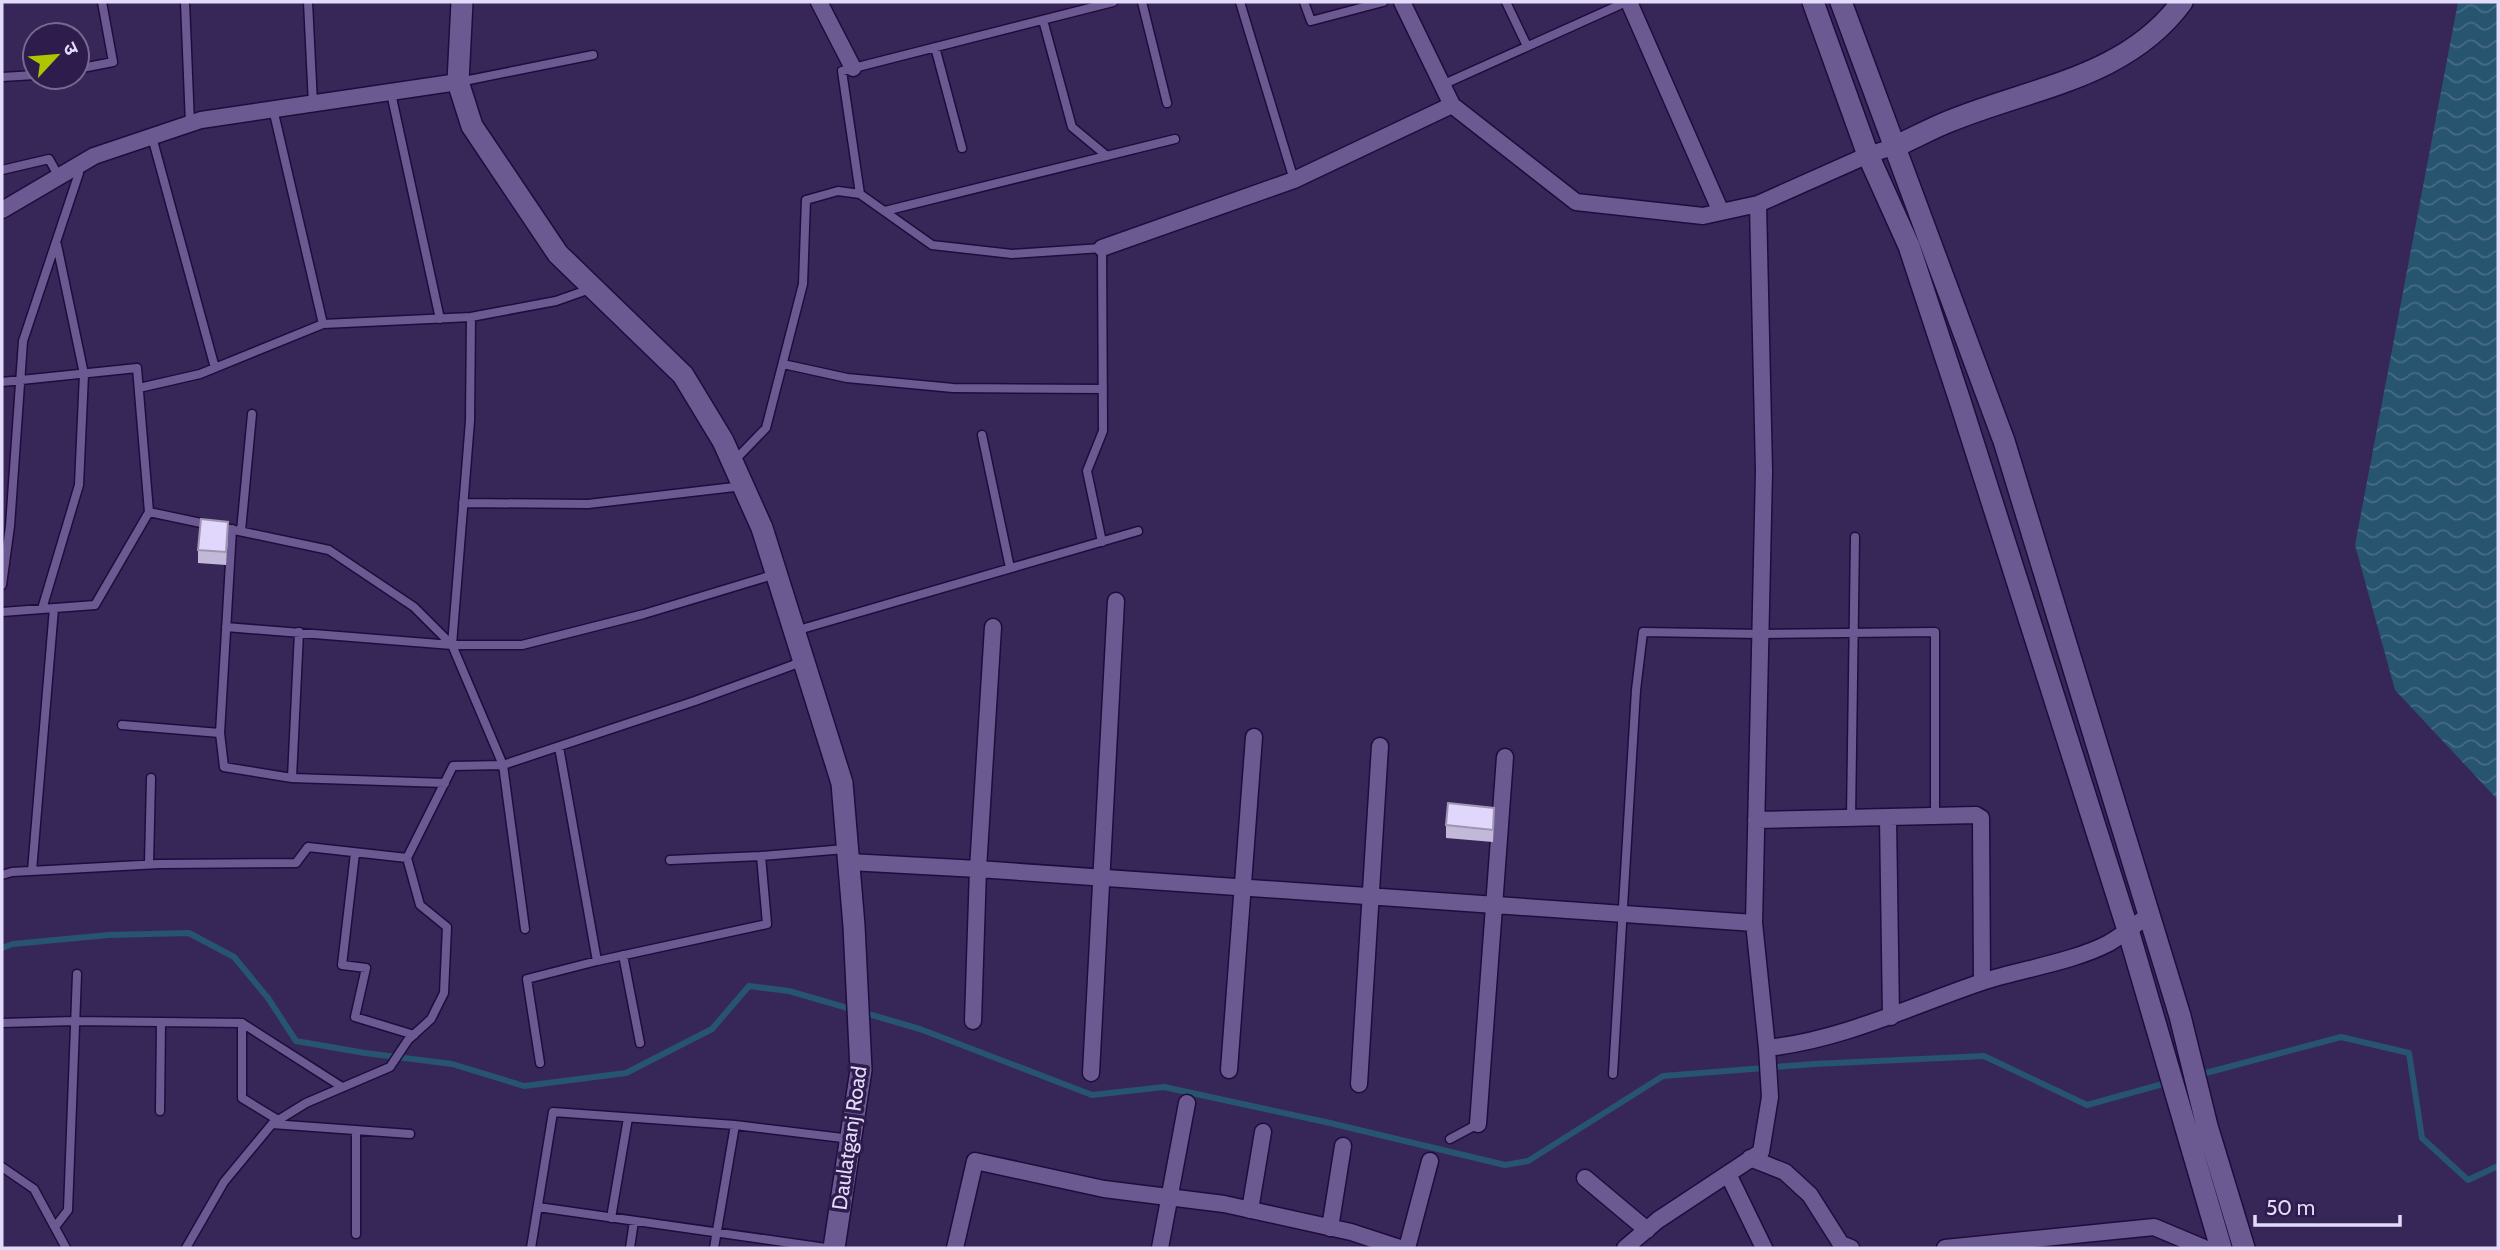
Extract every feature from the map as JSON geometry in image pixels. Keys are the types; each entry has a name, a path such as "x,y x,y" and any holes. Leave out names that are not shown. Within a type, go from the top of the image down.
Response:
{"main road":[{"path":"458,82 462,2"},
{"path":"1813,2 1868,155 1909,246 2128,930 2221,1248"},
{"path":"1841,2 2004,441 2180,1016 2202,1106 2244,1248"},
{"path":"1896,146 1950,121 2110,64 2143,43 2168,20 2182,2"},
{"name":"Daulatganj Road","path":"458,82 472,126 558,254 683,375 723,441 762,528 842,783 861,1070 834,1248"}],"street":[{"path":"818,2 853,68"},
{"path":"1402,2 1452,105 1576,202 1703,216 1758,204 1868,155 1896,146"},
{"path":"1627,2 1721,212"},
{"path":"2,211 94,156 201,120 458,82"},
{"path":"1102,248 1294,180 1452,105"},
{"path":"1625,1248 1761,1152 1770,1097 1768,1051 1754,923 1764,471 1758,204"},
{"path":"1091,1073 1116,601"},
{"path":"973,1021 978,869 993,627"},
{"path":"1229,1070 1254,737"},
{"path":"1359,1084 1380,746"},
{"path":"1478,1124 1505,757"},
{"path":"1756,820 1976,815 1981,818 1982,982"},
{"path":"1888,818 1891,1017"},
{"path":"848,855 1101,879 1754,923"},
{"path":"1768,1051 1799,1045 1891,1017 1982,982 2058,961 2109,943 2149,915"},
{"path":"1160,1248 1187,1103"},
{"path":"1250,1210 1263,1132"},
{"path":"1330,1228 1343,1146"},
{"path":"1750,1158 1785,1172 1811,1195 1841,1244 1852,1248"},
{"path":"955,1248 975,1161 1104,1188 1250,1210 1330,1228 1374,1244 1401,1248"},
{"path":"1407,1248 1430,1161"},
{"path":"1728,1174 1764,1248"},
{"path":"1585,1178 1647,1230"},
{"path":"1945,1248 2073,1242 2154,1227 2204,1248"}],"lane":[{"path":"91,66 113,61 102,2"},
{"path":"185,2 190,124"},
{"path":"309,2 313,104"},
{"path":"860,194 842,71 1113,2"},
{"path":"1142,2 1167,103"},
{"path":"1240,2 1294,180"},
{"path":"1304,2 1311,22 1383,2"},
{"path":"1506,2 1527,46"},
{"path":"1442,85 1627,2"},
{"path":"1043,20 1072,127 1107,156"},
{"path":"934,47 962,148"},
{"path":"458,82 593,55"},
{"path":"2,77 21,76"},
{"path":"391,93 440,319"},
{"path":"273,109 323,324"},
{"path":"152,137 215,368"},
{"path":"885,211 1175,139"},
{"path":"2,170 49,159 59,177"},
{"path":"2,584 10,526 23,341 79,173 78,166"},
{"path":"733,462 766,428 803,284 806,200 838,191 860,194 932,244 1012,254 1102,248 1104,431 1087,471 1102,541"},
{"path":"41,609 79,485 84,374 56,243"},
{"path":"139,388 201,374 323,324 471,317 555,301 593,288"},
{"path":"452,645 470,421 471,317"},
{"path":"783,364 848,378 953,388 1102,389"},
{"path":"2,382 137,368 149,512 95,604 2,612"},
{"path":"252,414 226,627 220,733 224,768 292,778 445,783"},
{"path":"982,435 1010,568"},
{"path":"463,503 588,505 743,486"},
{"path":"149,512 328,550 414,607 452,645 503,765 525,929"},
{"path":"795,631 1138,531"},
{"path":"1851,818 1855,537"},
{"path":"226,627 452,645 522,645 644,614 776,574"},
{"path":"32,871 54,608"},
{"path":"292,778 299,632"},
{"path":"1612,1074 1636,691 1643,632 1935,632 1935,817"},
{"path":"186,1248 224,1182 275,1122 306,1103 390,1067 411,1038 431,1019 444,993 447,927 420,905 407,858 453,766 503,765 695,701 804,661"},
{"path":"122,725 220,733"},
{"path":"559,747 597,961"},
{"path":"149,864 151,778"},
{"path":"2,875 12,872 149,864 296,863 308,847 407,858"},
{"path":"355,853 342,965 366,968 355,1017 411,1038"},
{"path":"670,860 848,855"},
{"path":"540,1063 527,979 767,924 761,856"},
{"path":"623,955 640,1043"},
{"path":"55,1227 68,1210 76,974"},
{"path":"160,1111 161,1022"},
{"path":"2,1023 242,1023 342,1087"},
{"path":"242,1023 242,1098 275,1122 410,1134"},
{"path":"531,1248 553,1112 735,1125 850,1139"},
{"path":"611,1218 628,1118"},
{"path":"1450,1139 1478,1124"},
{"path":"714,1248 735,1125"},
{"path":"356,1130 356,1234"},
{"path":"2,1167 34,1189 66,1248"},
{"path":"538,1207 826,1248"},
{"path":"630,1248 634,1221"}],"water":[{"path":"2458,2 2498,2 2498,800 2395,690 2355,545"}],"building":[{"path":"201,519 228,522 226,552 198,550"},
{"path":"1448,803 1494,808 1493,830 1446,825"}],"waterway":[{"path":"2,948 13,944 108,935 189,933 234,957 268,998 296,1041 452,1064 524,1086 626,1073 712,1029 749,986 789,991 920,1029 1092,1095 1164,1087 1505,1165 1528,1161 1663,1076 1814,1064 1984,1056 2087,1105 2170,1082"},
{"path":"2198,1075 2341,1037 2409,1053 2422,1138 2468,1180 2498,1166"}]}
